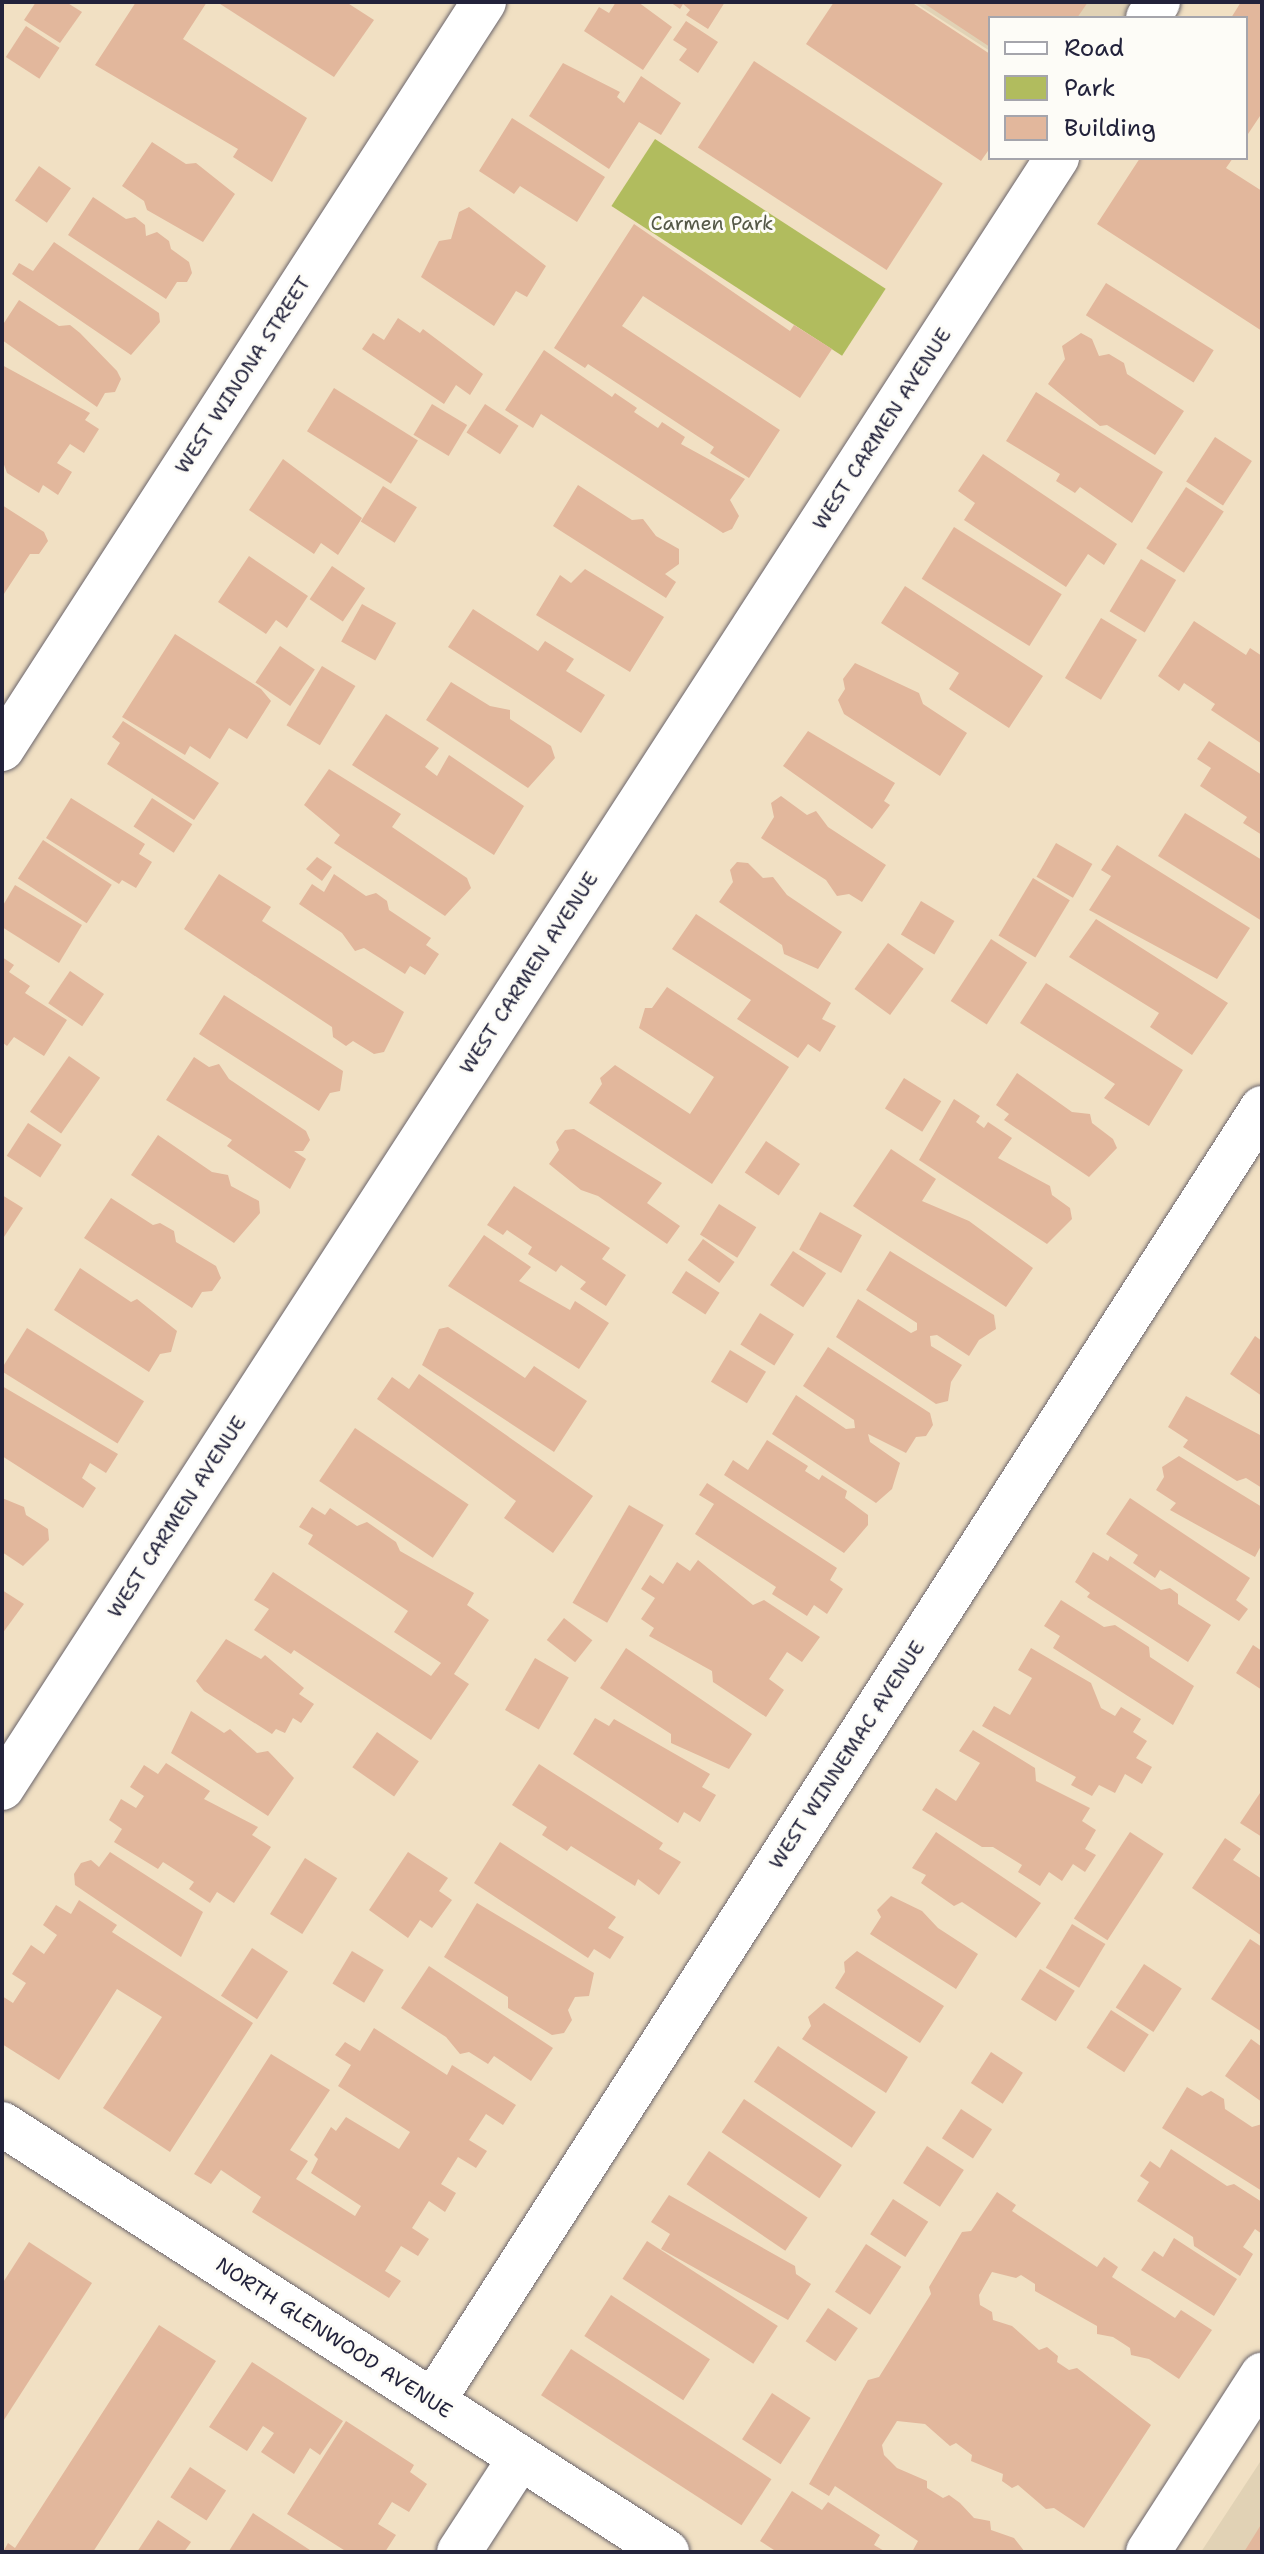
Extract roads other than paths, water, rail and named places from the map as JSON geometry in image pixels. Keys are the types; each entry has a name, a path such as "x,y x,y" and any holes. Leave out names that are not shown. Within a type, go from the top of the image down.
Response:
{"street":[{"name":"WEST WINONA STREET","path":"2,749 484,2"},
{"name":"WEST CARMEN AVENUE","path":"2,1788 1056,160"},
{"name":"WEST WINNEMAC AVENUE","path":"433,2401 1262,1108"},
{"name":"NORTH GLENWOOD AVENUE","path":"2,2124 667,2552"},
{"path":"1148,2552 1262,2375"},
{"path":"459,2552 520,2458"}],"park label":[{"name":"Carmen Park","path":"712,223"}]}
